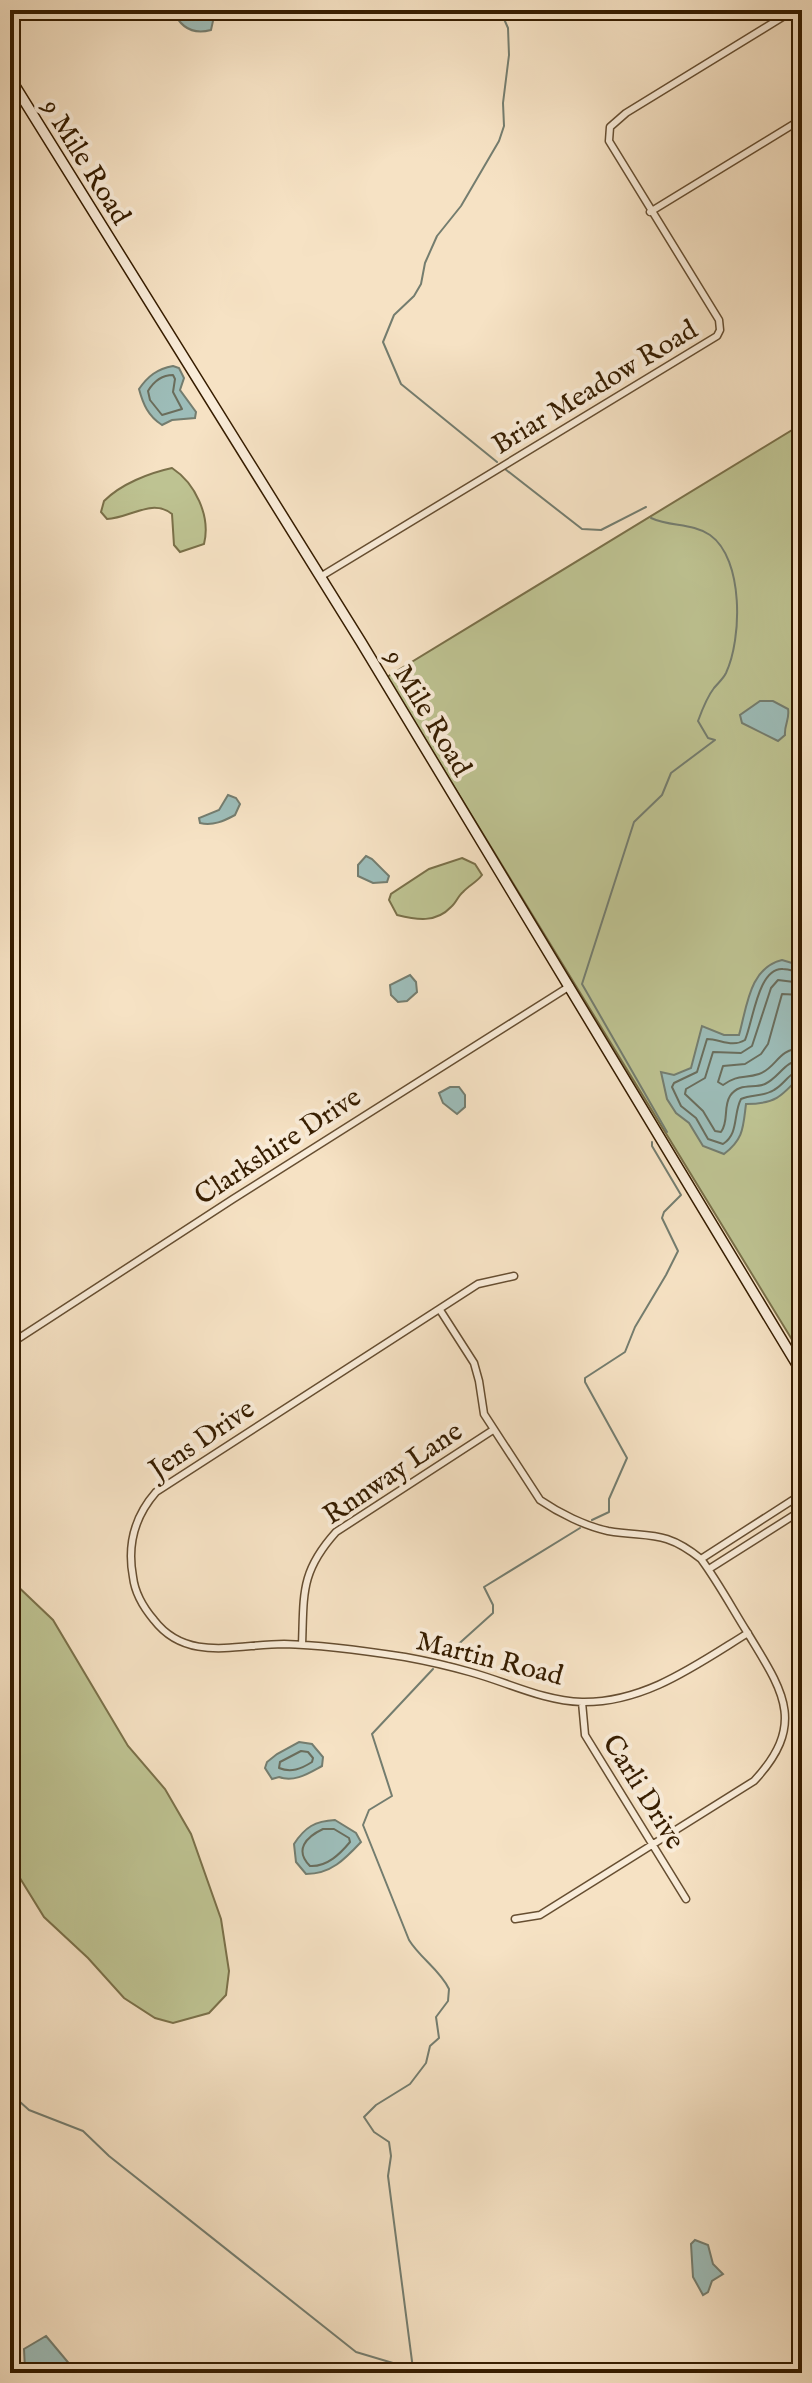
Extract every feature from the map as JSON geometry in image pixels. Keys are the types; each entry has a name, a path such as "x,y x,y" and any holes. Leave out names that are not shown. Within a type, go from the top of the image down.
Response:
{"street":[{"name":"Briar Meadow Road","path":"320,577 717,336 719,320 609,141 610,127 616,120 794,10"},
{"name":"9 Mile Road","path":"10,78 320,577 802,1373"},
{"path":"650,212 802,119"},
{"name":"Clarkshire Drive","path":"10,1344 570,986"},
{"name":"Jens Drive","path":"302,1645 201,1649 167,1634 147,1612 134,1586 132,1538 150,1498 170,1482 478,1284 514,1276"},
{"path":"440,1310 474,1363 484,1414 540,1500 553,1509 604,1530 662,1536 689,1549 701,1559 777,1679 786,1711 782,1741 769,1766 754,1781 540,1915 515,1919"},
{"name":"Rnnway Lane","path":"302,1645 307,1573 323,1546 336,1532 493,1430"},
{"path":"701,1559 802,1494"},
{"path":"709,1569 802,1510"},
{"name":"Martin Road","path":"302,1645 407,1658 470,1672 532,1693 582,1702 624,1696 666,1683 748,1633"},
{"name":"Carli Drive","path":"582,1702 585,1735 686,1899"}],"green space":[{"path":"802,424 802,1356 387,677"},
{"path":"172,468 194,491 205,522 204,544 180,552 174,545 172,514 149,508 107,519 101,512 104,501 127,484"},
{"path":"462,858 475,864 482,875 453,905 433,918 397,915 389,900 391,894 429,869"},
{"path":"10,1579 53,1620 128,1746 165,1789 191,1834 221,1919 229,1971 226,1995 209,2013 173,2023 155,2018 124,1998 88,1958 44,1917 10,1862"}],"water":[{"path":"173,10 207,10 213,21 211,30 188,28 179,21"},
{"path":"173,366 179,368 184,378 180,390 196,412 195,418 172,420 162,425 147,409 139,389 153,374"},
{"path":"760,701 773,701 788,709 785,735 778,741 742,723 740,715"},
{"path":"228,795 240,804 235,815 218,822 200,823 199,818 219,810"},
{"path":"366,856 389,876 387,882 373,883 358,876 358,865"},
{"path":"782,960 802,966 802,1074 778,1097 746,1104 739,1138 724,1154 703,1146 689,1123 676,1113 667,1099 661,1072 674,1075 691,1068 702,1026 724,1035 739,1035 756,980 771,964"},
{"path":"410,975 416,982 417,992 407,1001 398,1002 391,995 390,985"},
{"path":"450,1087 459,1087 465,1095 465,1107 457,1114 443,1103 439,1093"},
{"path":"299,1742 312,1744 323,1757 322,1766 296,1778 272,1779 265,1768 267,1762"},
{"path":"335,1820 356,1833 361,1842 330,1868 306,1874 296,1862 294,1844 311,1826"},
{"path":"695,2240 708,2245 713,2264 723,2274 712,2281 708,2292 703,2295 693,2277 691,2244"},
{"path":"46,2336 77,2373 35,2373 25,2369 24,2349"}],"waterway":[{"path":"497,462 401,384 383,342 394,315 414,296 421,284 425,263 437,236 461,206 499,141 504,126 503,103 509,55 508,28 500,10"},
{"path":"505,469 582,529 601,530 646,507"},
{"path":"651,518 710,535 721,546 729,562 737,600 731,658 726,673 709,695 698,721 708,738 715,740 671,773 662,795 634,822 582,984 667,1132"},
{"path":"592,1520 609,1512 609,1499 627,1458 585,1378 625,1352 635,1327 678,1251 662,1218 681,1195 652,1142"},
{"path":"443,1658 493,1613 493,1605 484,1587 580,1528"},
{"path":"413,2369 388,2176 391,2156 389,2142 374,2132 364,2117 376,2105 410,2084 426,2063 430,2046 439,2038 436,2017 448,2001 449,1989 409,1940 363,1825 369,1810 392,1796 372,1734 433,1669"},
{"path":"10,2093 29,2110 83,2131 109,2156 356,2352 413,2369 417,2373"}]}
